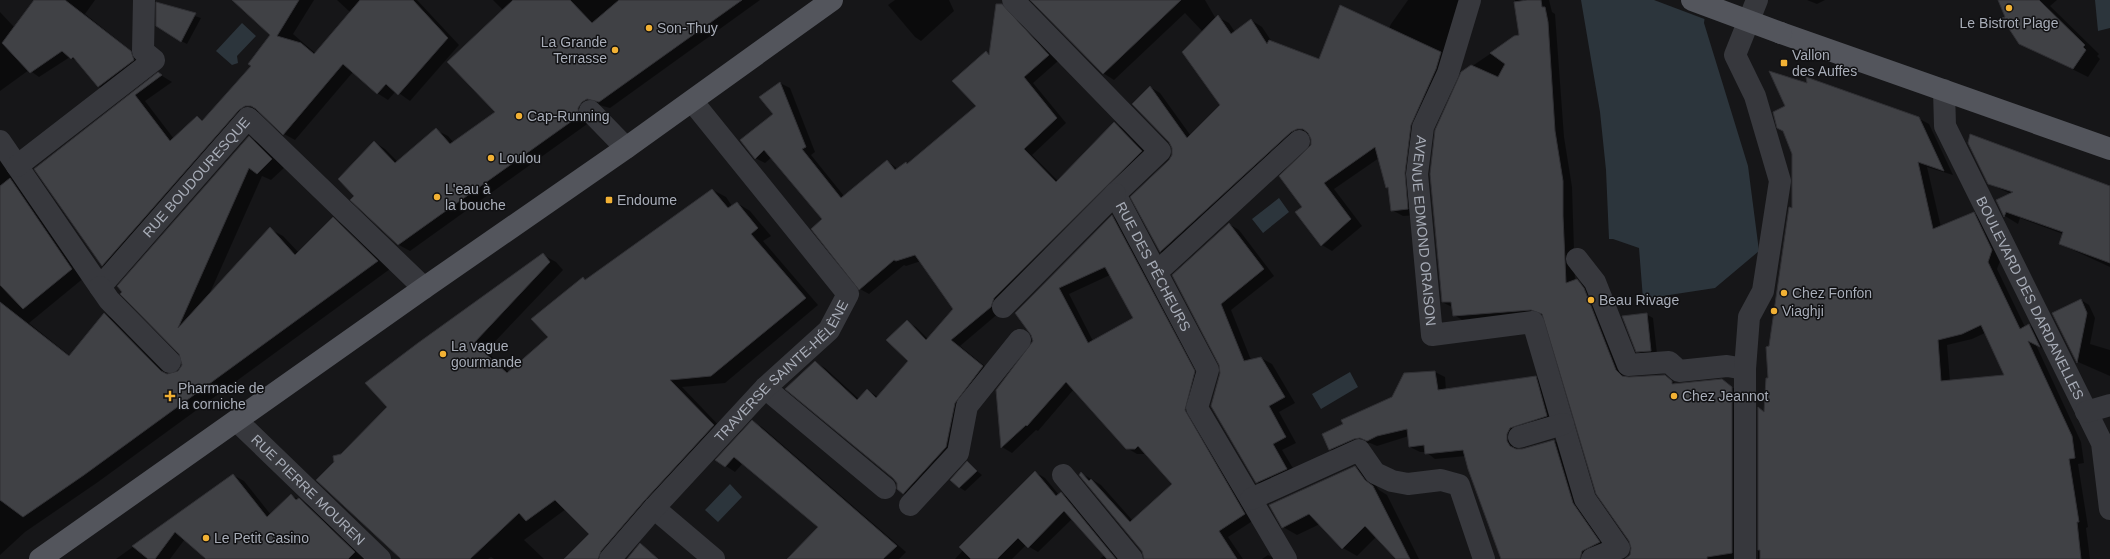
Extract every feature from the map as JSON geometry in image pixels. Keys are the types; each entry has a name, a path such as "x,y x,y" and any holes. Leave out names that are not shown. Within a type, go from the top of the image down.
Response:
{"main road":[{"path":"40,559 424,288 626,148 832,0"},
{"path":"1692,0 1781,33 2110,148"}],"street":[{"path":"17,166 154,60 143,51 144,0"},
{"name":"RUE DES PÊCHEURS","path":"1013,0 1160,151 1115,194 1208,370 1198,408 1286,559"},
{"name":"AVENUE EDMOND ORAISON","path":"1470,0 1448,73 1423,127 1417,174 1432,335 1533,322 1585,499 1619,548 1592,559"},
{"path":"1744,559 1744,369 1749,317 1762,291 1780,181 1755,96 1735,55 1757,0"},
{"name":"BOULEVARD DES DARDANELLES","path":"1944,90 1945,126 2102,443 2110,509"},
{"name":"TRAVERSE SAINTE-HÉLÈNE","path":"610,559 654,508 765,388 829,330 848,294 692,101"},
{"path":"590,111 626,148"},
{"name":"RUE BOUDOURESQUE","path":"100,287 248,118 424,288"},
{"path":"0,141 100,287 110,300 170,362"},
{"path":"1156,272 1299,141"},
{"path":"1003,307 1115,194"},
{"path":"1577,259 1595,282 1628,365 1669,362 1679,371 1727,366 1744,369"},
{"path":"910,505 958,453 967,406 1020,340"},
{"path":"765,388 885,488"},
{"path":"2086,412 2110,405"},
{"name":"RUE PIERRE MOUREN","path":"237,421 369,556"},
{"path":"1519,437 1563,424"},
{"path":"1251,499 1359,450 1375,473 1392,481 1408,484 1441,480 1459,485 1484,559"},
{"path":"1063,474 1132,559"},
{"path":"654,508 714,559"}],"shaded area":[{"path":"1581,0 1707,0 1704,23 1748,166 1759,251 1715,288 1643,299 1639,248 1609,239 1606,170 1600,112"},
{"path":"2095,0 2110,0 2110,28 2098,31"},
{"path":"242,23 256,36 237,56 238,63 232,65 216,51"},
{"path":"1279,198 1289,212 1263,233 1252,219"},
{"path":"1350,372 1358,387 1321,409 1312,394"},
{"path":"730,484 742,497 718,522 705,510"}],"pier":[{"path":"1654,0 1709,0 1707,20"}],"building":[{"path":"34,0 65,0 131,51 134,60 98,87 73,57 71,59 62,51 30,73 2,43"},
{"path":"232,0 299,0 277,36 301,43 314,54 360,0 413,0 448,38 398,95 386,84 377,94 343,64 283,135 256,109 251,106 245,106 239,110 102,266 34,169 158,72 162,75 135,95 170,141 197,116 202,121 251,66 248,64 270,35"},
{"path":"513,0 570,0 592,23 619,0 742,0 599,102 587,99 582,102 578,108 579,116 398,245 350,200 354,196 338,179 374,141 395,163 436,128 450,144 495,112 447,62"},
{"path":"1030,0 1181,0 1103,74"},
{"path":"1541,0 1542,7 1545,7 1548,22 1555,131 1563,181 1566,283 1577,279 1584,288 1616,370 1622,376 1665,375 1672,381 1672,384 1722,379 1732,387 1732,553 1707,557 1707,559 1625,559 1630,555 1631,548 1629,541 1596,494 1542,314 1531,310 1453,316 1451,302 1442,302 1430,174 1435,130 1461,72 1471,65 1498,77 1505,64 1490,53 1514,36 1519,35 1514,2"},
{"path":"1998,0 2039,0 2085,45 2083,47 2086,50 2073,69 2019,44 2002,18 2005,17"},
{"path":"156,2 196,13 181,42 156,26"},
{"path":"996,4 1002,4 1049,55 1024,77 1057,118 1024,149 1056,182 1114,122 1142,151 994,298 991,307 951,340 983,366 955,403 946,447 903,494 897,489 897,483 893,478 785,389 815,361 857,400 867,389 876,398 908,361 886,340 907,320 926,340 953,309 915,255 896,261 894,260 859,290 811,229 822,219 764,150 755,159 740,140 773,114 759,97 780,82 806,147 802,149 841,198 887,160 895,170 906,162 907,164 976,106 952,81 986,51 989,55"},
{"path":"1340,5 1441,52 1436,69 1411,125 1405,173 1408,209 1391,211 1388,187 1386,188 1375,147 1324,183 1351,219 1321,246 1295,212 1302,207 1279,176 1311,145 1311,139 1308,133 1303,129 1297,129 1291,132 1160,252 1130,197 1169,160 1172,155 1172,148 1169,142 1132,104 1150,86 1187,138 1220,105 1182,52 1218,15 1231,34 1251,19 1267,44 1269,40 1319,59"},
{"path":"1769,71 1807,83 1806,77 1919,117 1944,171 1918,162 1933,229 1974,212 1992,250 1988,262 2020,329 2029,324 2040,347 2028,341 2072,436 2075,458 2069,459 2079,522 2077,522 2081,559 1760,559 1760,550 1758,550 1758,407 1764,412 1766,378 1768,378 1766,347 1769,346 1789,207 1792,208 1792,154 1783,131 1777,128 1773,112 1785,106","holes":["1981,325 2004,375 1941,381 1938,340 1962,334"]},
{"path":"1970,134 2110,186 2110,263 2059,244 2063,232 2006,212 2004,217 1996,200 2013,192 1988,184 1968,143"},
{"path":"249,136 272,159 257,174 249,168 178,328 270,227 295,255 333,217 378,261 84,475 23,517 0,500 0,302 69,356 104,313 161,371 167,374 178,371 182,365 179,354 120,294 122,292 117,286"},
{"path":"10,178 72,269 23,309 0,285 0,186"},
{"path":"712,189 728,208 737,202 758,228 751,234 806,298 711,376 670,380 714,425 645,500 601,551 598,559 564,559 589,534 555,500 526,521 519,513 470,559 401,559 316,480 334,462 333,456 341,454 387,407 365,383 418,343 543,253 550,262 474,343 507,373 548,337 531,319 583,277 585,280"},
{"path":"1112,215 1195,371 1185,410 1245,514 1219,531 1237,559 1144,559 1142,551 1079,475 1081,472 1089,481 1091,479 1130,522 1172,484 1138,446 1135,449 1126,449 1066,382 1027,426 1026,425 1001,448 996,390 1033,341 1031,335 1015,313","holes":["1105,267 1133,318 1088,343 1059,288"]},
{"path":"1229,223 1264,269 1221,304 1244,361 1261,357 1285,397 1269,406 1286,437 1273,444 1287,469 1256,483 1211,406 1220,373 1219,365 1172,275"},
{"path":"2081,299 2087,313 2077,363 2052,313"},
{"path":"1647,313 1651,351 1636,352 1622,316"},
{"path":"1435,371 1438,390 1536,376 1547,416 1510,428 1507,434 1507,441 1510,446 1516,449 1522,449 1554,440 1573,503 1600,542 1582,551 1580,559 1501,559 1468,469 1463,450 1425,454 1424,445 1409,447 1407,429 1377,436 1367,441 1360,438 1354,439 1329,450 1322,434 1343,424 1341,420 1392,397 1404,373"},
{"path":"752,420 897,546 883,559 787,559 818,527 734,457 725,467 715,460"},
{"path":"967,461 977,471 959,488 950,480"},
{"path":"1355,466 1365,480 1373,486 1410,559 1396,559 1365,526 1342,549 1309,514 1282,528 1269,505"},
{"path":"1035,471 1056,496 1061,492 1116,559 1107,559 1064,511 1028,548 1018,538 997,559 971,559 959,547"},
{"path":"233,474 267,517 291,494 296,500 299,498 355,552 348,559 206,559 175,532 155,559 148,559 132,546"},
{"path":"640,543 658,559 627,559"}],"place":[{"name":"Le Bistrot Plage","path":"2009,8"},
{"name":"Son-Thuy","path":"649,28"},
{"name":"La Grande Terrasse","path":"615,50"},
{"name":"Vallon des Auffes","path":"1784,63"},
{"name":"Cap-Running","path":"519,116"},
{"name":"Loulou","path":"491,158"},
{"name":"L'eau à la bouche","path":"437,197"},
{"name":"Endoume","path":"609,200"},
{"name":"Chez Fonfon","path":"1784,293"},
{"name":"Beau Rivage","path":"1591,300"},
{"name":"Viaghji","path":"1774,311"},
{"name":"La vague gourmande","path":"443,354"},
{"name":"Pharmacie de la corniche","path":"170,396"},
{"name":"Chez Jeannot","path":"1674,396"},
{"name":"Le Petit Casino","path":"206,538"}]}
